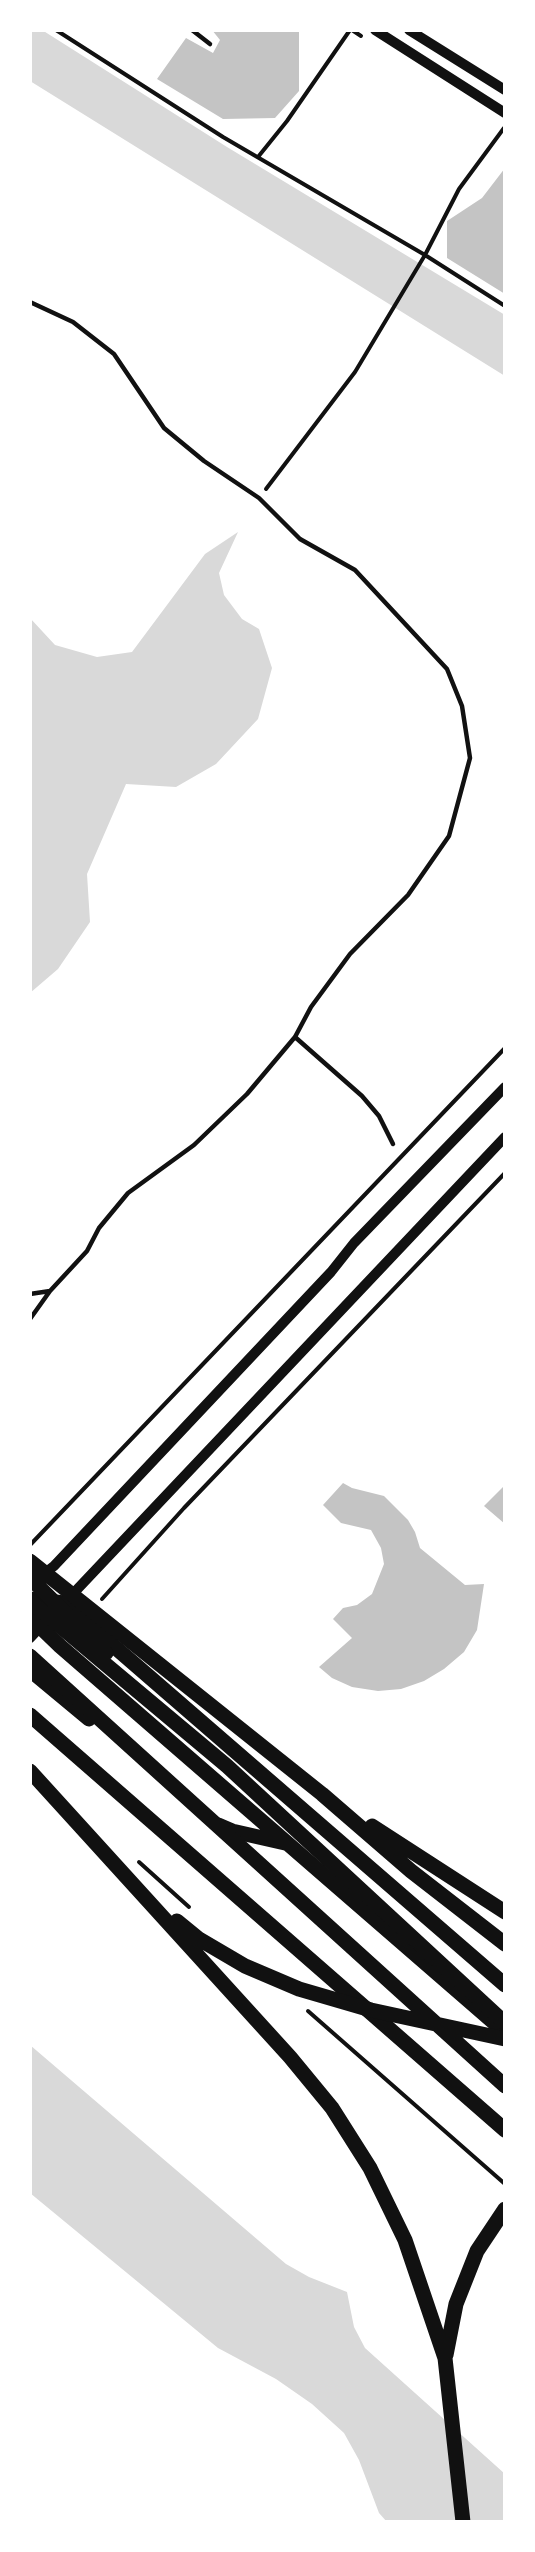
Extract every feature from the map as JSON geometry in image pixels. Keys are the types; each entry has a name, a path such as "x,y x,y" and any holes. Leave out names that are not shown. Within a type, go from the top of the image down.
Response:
{"main road":[{"path":"30,1561 322,1794 411,1870 505,1944"},
{"path":"30,1578 190,1734"},
{"path":"30,1600 64,1603 505,1985"},
{"path":"30,1600 227,1766 505,2023"},
{"path":"33,1627 505,2032"},
{"path":"30,1656 505,2086"},
{"path":"30,1670 206,1820 232,1832 288,1844"},
{"path":"30,1715 505,2130"},
{"path":"30,1771 267,2031 332,2108 370,2168 405,2240 445,2358 463,2522"},
{"path":"322,1794 505,1912"},
{"path":"122,1871 158,1906 199,1938 245,1966 299,1989 371,2010 505,2039"},
{"path":"445,2358 456,2304 477,2251 505,2209"}],"street":[{"path":"375,30 505,113"},
{"path":"409,30 505,90"},
{"path":"30,1584 54,1566 331,1272 354,1243 505,1087"},
{"path":"33,1627 64,1603 505,1137"}],"lane":[{"path":"192,30 210,44"},
{"path":"30,302 73,322 114,354 164,428 204,461 259,498 300,539 355,570 447,669 462,706 470,758 449,836 408,896 350,954 311,1007 295,1037 247,1094 194,1145 128,1192 99,1228 87,1251 50,1291 30,1319"},
{"path":"295,1037 362,1096 379,1116 393,1144"},
{"path":"30,1294 50,1291"}],"path":[{"path":"56,30 258,157 425,255 505,306"},
{"path":"258,157 287,121 350,30"},
{"path":"259,498 356,372 385,319 425,255 459,189 504,127"},
{"path":"30,1545 505,1048"},
{"path":"84,1620 184,1508 505,1173"}],"shaded area":[{"path":"30,30 42,30 227,147 505,315 505,376 30,81"},
{"path":"238,532 219,573 224,595 242,619 259,629 272,668 258,719 216,764 176,787 126,784 87,874 90,922 58,969 30,993 30,618 55,645 97,657 132,652 205,554"},
{"path":"30,2045 286,2264 309,2277 347,2292 354,2327 365,2348 505,2474 505,2522 387,2522 379,2513 359,2460 344,2433 312,2404 276,2379 218,2348 30,2193"}],"building":[{"path":"212,30 299,32 299,91 275,118 223,119 157,79 186,38 213,53 220,40"},
{"path":"505,168 505,294 447,258 447,221 482,198"},
{"path":"343,1483 352,1488 384,1496 408,1520 420,1548 465,1585 484,1584 477,1630 464,1652 444,1669 424,1681 401,1689 378,1691 352,1687 332,1678 319,1667 352,1638 333,1619 343,1608 357,1605 372,1594 384,1564 381,1548 371,1530 341,1523 323,1505"},
{"path":"505,1485 505,1524 484,1506"}]}
